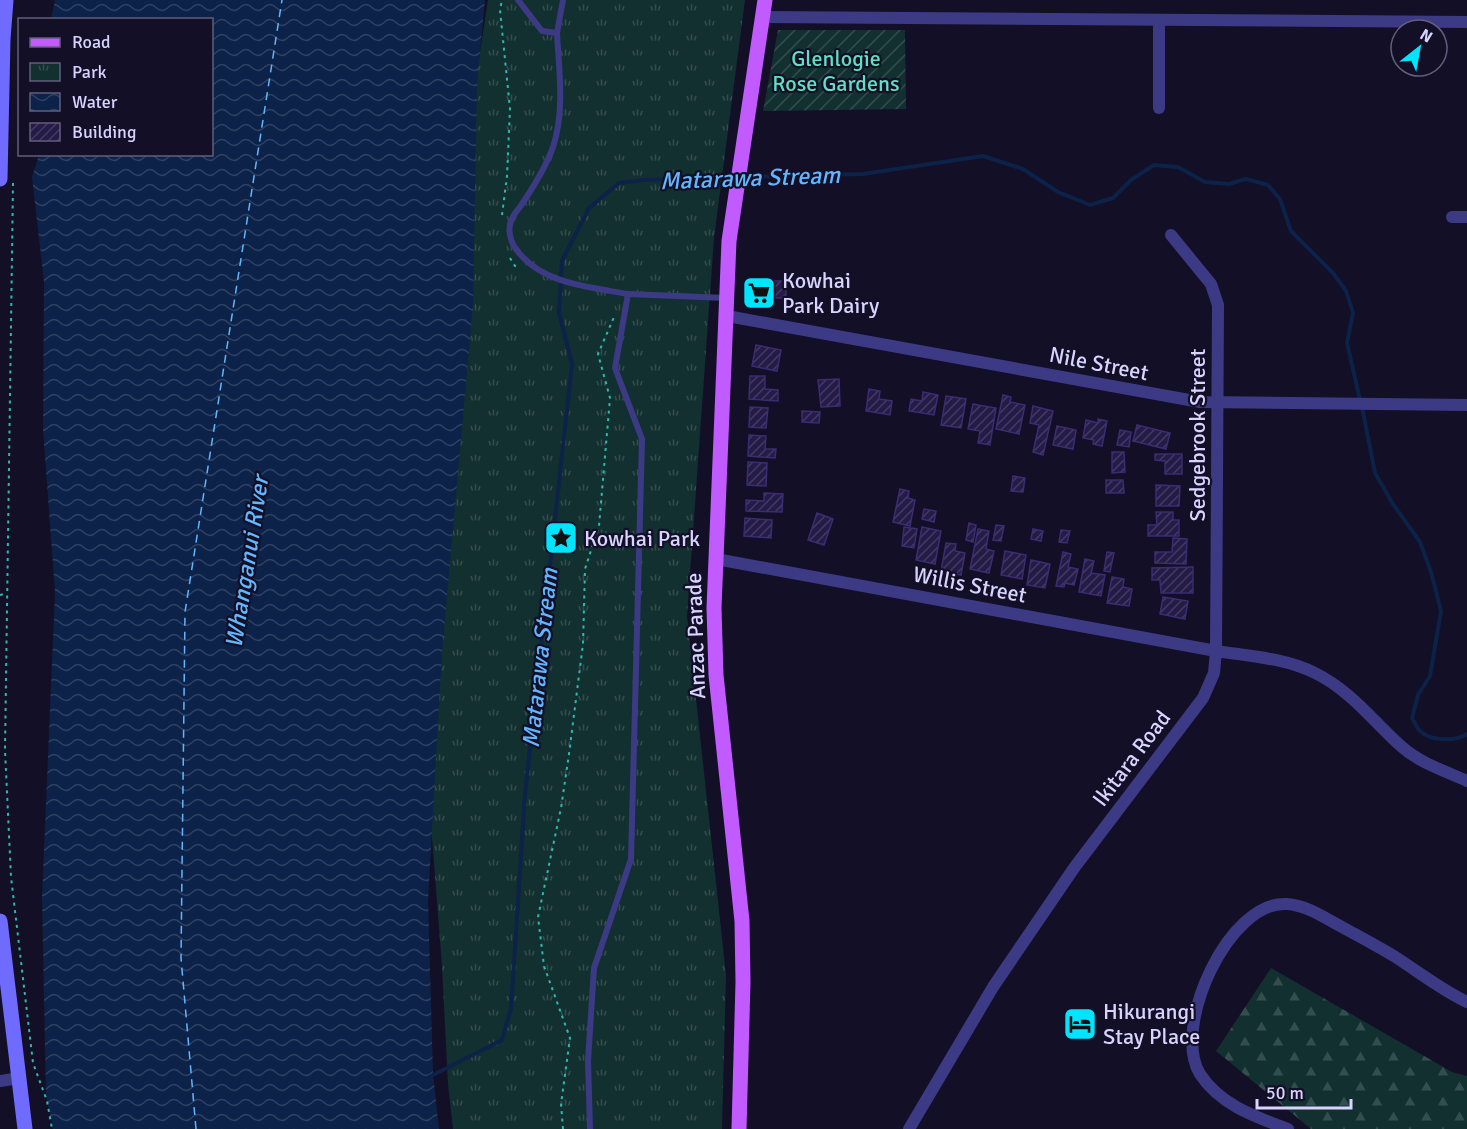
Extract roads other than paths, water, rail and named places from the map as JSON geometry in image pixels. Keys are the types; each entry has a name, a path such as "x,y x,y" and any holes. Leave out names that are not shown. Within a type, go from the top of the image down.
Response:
{"main road":[{"path":"6,0 0,142 7,177"},
{"name":"Anzac Parade","path":"740,1129 742,921 716,675 714,619 729,241 765,0"},
{"path":"0,921 25,1129"}],"street":[{"path":"763,17 1467,22"},
{"path":"1159,20 1159,108"},
{"path":"1452,217 1467,217"},
{"name":"Sedgebrook Street","path":"1171,235 1211,284 1217,299 1216,651"},
{"name":"Nile Street","path":"727,316 1179,400 1218,403 1467,405"},
{"name":"Willis Street","path":"716,559 1216,651"},
{"path":"1216,651 1287,663 1316,673 1345,692 1403,748 1467,781"},
{"name":"Ikitara Road","path":"909,1129 993,987 1068,877 1203,698 1214,673 1216,651"},
{"path":"1288,1129 1251,1114 1221,1096 1200,1074 1191,1048 1194,1017 1205,982 1232,937 1256,913 1280,904 1306,909 1380,948 1467,1002"},
{"path":"0,1081 19,1078"}],"lane":[{"path":"518,0 542,31 557,33"},
{"path":"563,0 557,33 560,101 558,128 545,166 511,219 512,243 525,261 547,274 572,284 628,294 728,298"},
{"path":"590,1129 588,1061 594,968 632,859 642,439 615,368 628,294"}],"water":[{"name":"Whanganui River","path":"55,0 485,0 477,83 473,304 442,652 428,901 433,1074 439,1129 53,1129 46,1096 42,897 55,593 43,429 44,282 32,177 39,156 213,156 213,18 51,18"}],"waterway":[{"name":"Matarawa Stream","path":"743,177 863,174 983,156 1023,169 1058,192 1090,205 1113,198 1131,180 1154,165 1178,167 1205,182 1229,184 1246,179 1268,185 1280,199 1291,231 1333,273 1346,291 1353,313 1347,343 1360,400"},
{"name":"Matarawa Stream","path":"429,1077 502,1040 511,1009 525,794 572,364 559,313 562,261 589,208 619,183 735,177"},
{"name":"Matarawa Stream","path":"1362,407 1375,473 1393,504 1420,542 1441,611 1430,676 1418,695 1412,718 1420,731 1430,737 1450,739 1467,734"}],"place":[{"name":"Kowhai Park Dairy","path":"759,293"},
{"name":"Kowhai Park","path":"561,538"},
{"name":"Hikurangi Stay Place","path":"1080,1024"}],"park label":[{"name":"Glenlogie Rose Gardens","path":"836,70"}]}
